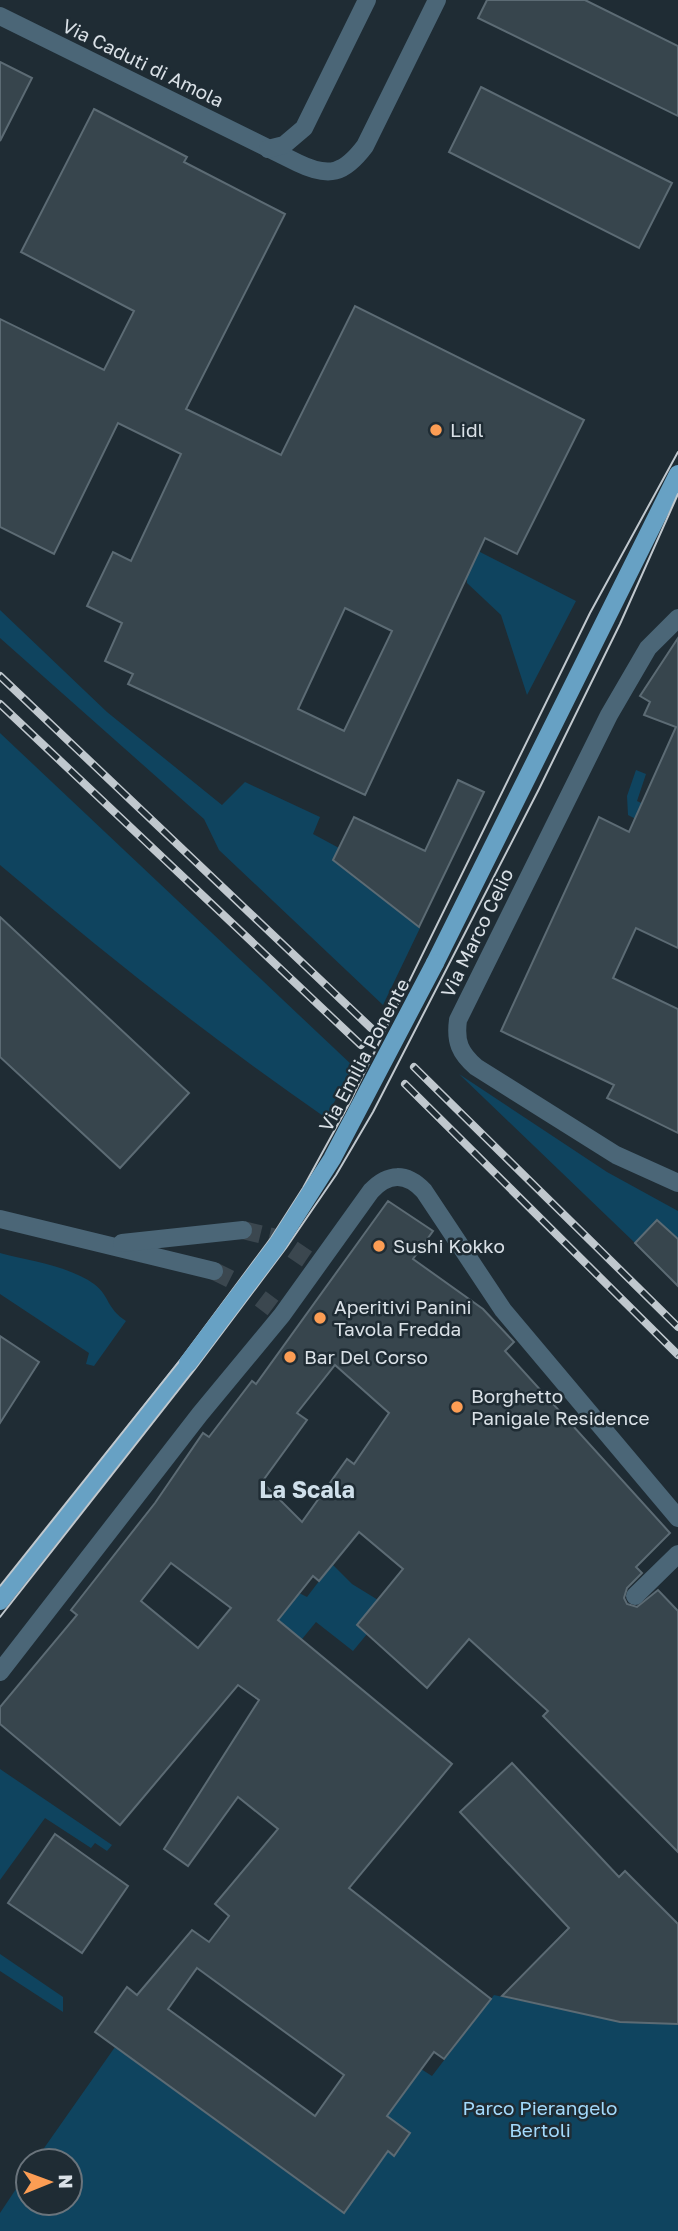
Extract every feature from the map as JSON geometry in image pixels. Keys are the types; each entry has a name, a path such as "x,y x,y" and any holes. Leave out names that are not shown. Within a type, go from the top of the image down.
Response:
{"main road":[{"name":"Via Emilia Ponente","path":"0,1601 188,1363 277,1245 332,1159 435,963 678,474"}],"street":[{"path":"268,149 284,145 304,128 367,0"},
{"name":"Via Caduti di Amola","path":"0,16 268,149 321,173 331,173 350,163 365,146 437,0"},
{"name":"Via Marco Celio","path":"678,618 648,648 609,715 458,1020 456,1030 460,1050 476,1067 616,1155 678,1183"},
{"path":"0,1672 207,1406 312,1263 379,1183 396,1176 415,1182 503,1310 678,1518"},
{"path":"0,1219 214,1271"},
{"path":"101,1245 243,1230"},
{"path":"635,1596 678,1554"}],"green space":[{"path":"478,551 576,601 527,695 501,615 467,583 467,575"},
{"path":"0,610 107,712 222,805 245,782 320,817 313,834 339,848 334,860 420,928 383,1005 219,850 204,819 0,638"},
{"path":"0,733 353,1066 326,1118 160,996 0,865"},
{"path":"636,770 646,774 637,801 678,821 678,840 628,815 627,796"},
{"path":"459,1074 607,1172 678,1211 678,1239 657,1220 635,1243"},
{"path":"0,1253 73,1273 94,1284 103,1293 115,1311 126,1321 94,1366 86,1364 89,1353 0,1294"},
{"path":"332,1564 352,1584 378,1600 367,1634 353,1651 316,1622 284,1661 261,1641 299,1593 307,1597"},
{"path":"0,1769 112,1845 107,1851 95,1843 91,1848 45,1818 0,1880"},
{"path":"0,1954 63,1997 63,2012 0,1971"},
{"name":"Parco Pierangelo Bertoli","path":"494,1995 620,2022 678,2024 678,2231 0,2231 0,2213 14,2192 14,2217 84,2217 84,2147 45,2147 115,2047 343,2213 388,2151 394,2155 410,2133 387,2116 421,2069 432,2076"}],"building":[{"path":"487,0 585,0 678,46 678,116 478,18"},
{"path":"0,62 32,78 0,141"},
{"path":"481,87 672,183 639,248 449,152"},
{"path":"94,109 187,157 184,162 285,214 186,409 281,455 355,306 584,420 517,554 485,538 365,795 128,684 133,674 105,661 122,623 87,606 113,552 131,561 181,454 118,423 54,554 0,527 0,319 104,370 134,311 21,252","holes":["345,608 392,631 344,731 298,709"]},
{"path":"678,638 678,948 636,928 613,978 678,1009 678,1133 607,1098 614,1085 501,1031 599,817 629,832 676,727 644,715 650,702 640,696"},
{"path":"458,780 484,792 419,927 333,860 354,817 425,851"},
{"path":"0,917 189,1093 120,1168 0,1057"},
{"path":"388,1201 433,1231 413,1259 483,1309 514,1342 505,1351 670,1533 636,1567 642,1573 627,1588 624,1598 627,1604 637,1607 658,1590 678,1611 678,1852 543,1716 548,1711 469,1639 427,1688 357,1625 403,1569 359,1532 319,1581 313,1576 278,1620 452,1764 349,1888 491,1999 444,2059 434,2052 387,2116 410,2133 394,2156 388,2151 344,2213 95,2032 127,1987 137,1995 192,1930 209,1942 229,1916 215,1904 278,1829 238,1797 188,1866 164,1849 259,1700 238,1685 120,1825 0,1724 0,1707 77,1615 71,1610 155,1503 203,1433 209,1437 252,1381 256,1384","holes":["335,1365 389,1413 354,1464 347,1459 302,1522 262,1482 307,1420 297,1413","171,1563 231,1608 198,1648 141,1601","197,1968 344,2075 315,2116 168,2009"]},
{"path":"657,1220 678,1239 678,1286 635,1243"},
{"path":"0,1336 39,1362 0,1423"},
{"path":"512,1763 619,1877 625,1871 678,1924 678,2024 620,2022 502,1996 569,1928 460,1812"},
{"path":"55,1834 128,1886 82,1953 8,1903"}],"tunnel":[{"path":"243,1230 276,1238 307,1259"},
{"path":"214,1271 244,1286 273,1308"}],"tram line":[{"path":"0,1586 181,1359 271,1238 303,1188 349,1104 590,613 678,452"},
{"path":"0,1617 195,1369 286,1248 336,1175 373,1112 539,789 620,624 678,494"}],"railway":[{"path":"0,676 371,1028"},
{"path":"0,704 361,1045"},
{"path":"414,1067 678,1327"},
{"path":"405,1084 678,1355"}],"place":[{"name":"Lidl","path":"436,430"},
{"name":"Sushi Kokko","path":"379,1246"},
{"name":"Aperitivi Panini Tavola Fredda","path":"320,1318"},
{"name":"Bar Del Corso","path":"290,1357"},
{"name":"Borghetto Panigale Residence","path":"457,1407"}],"district":[{"name":"La Scala","path":"307,1490"}]}
